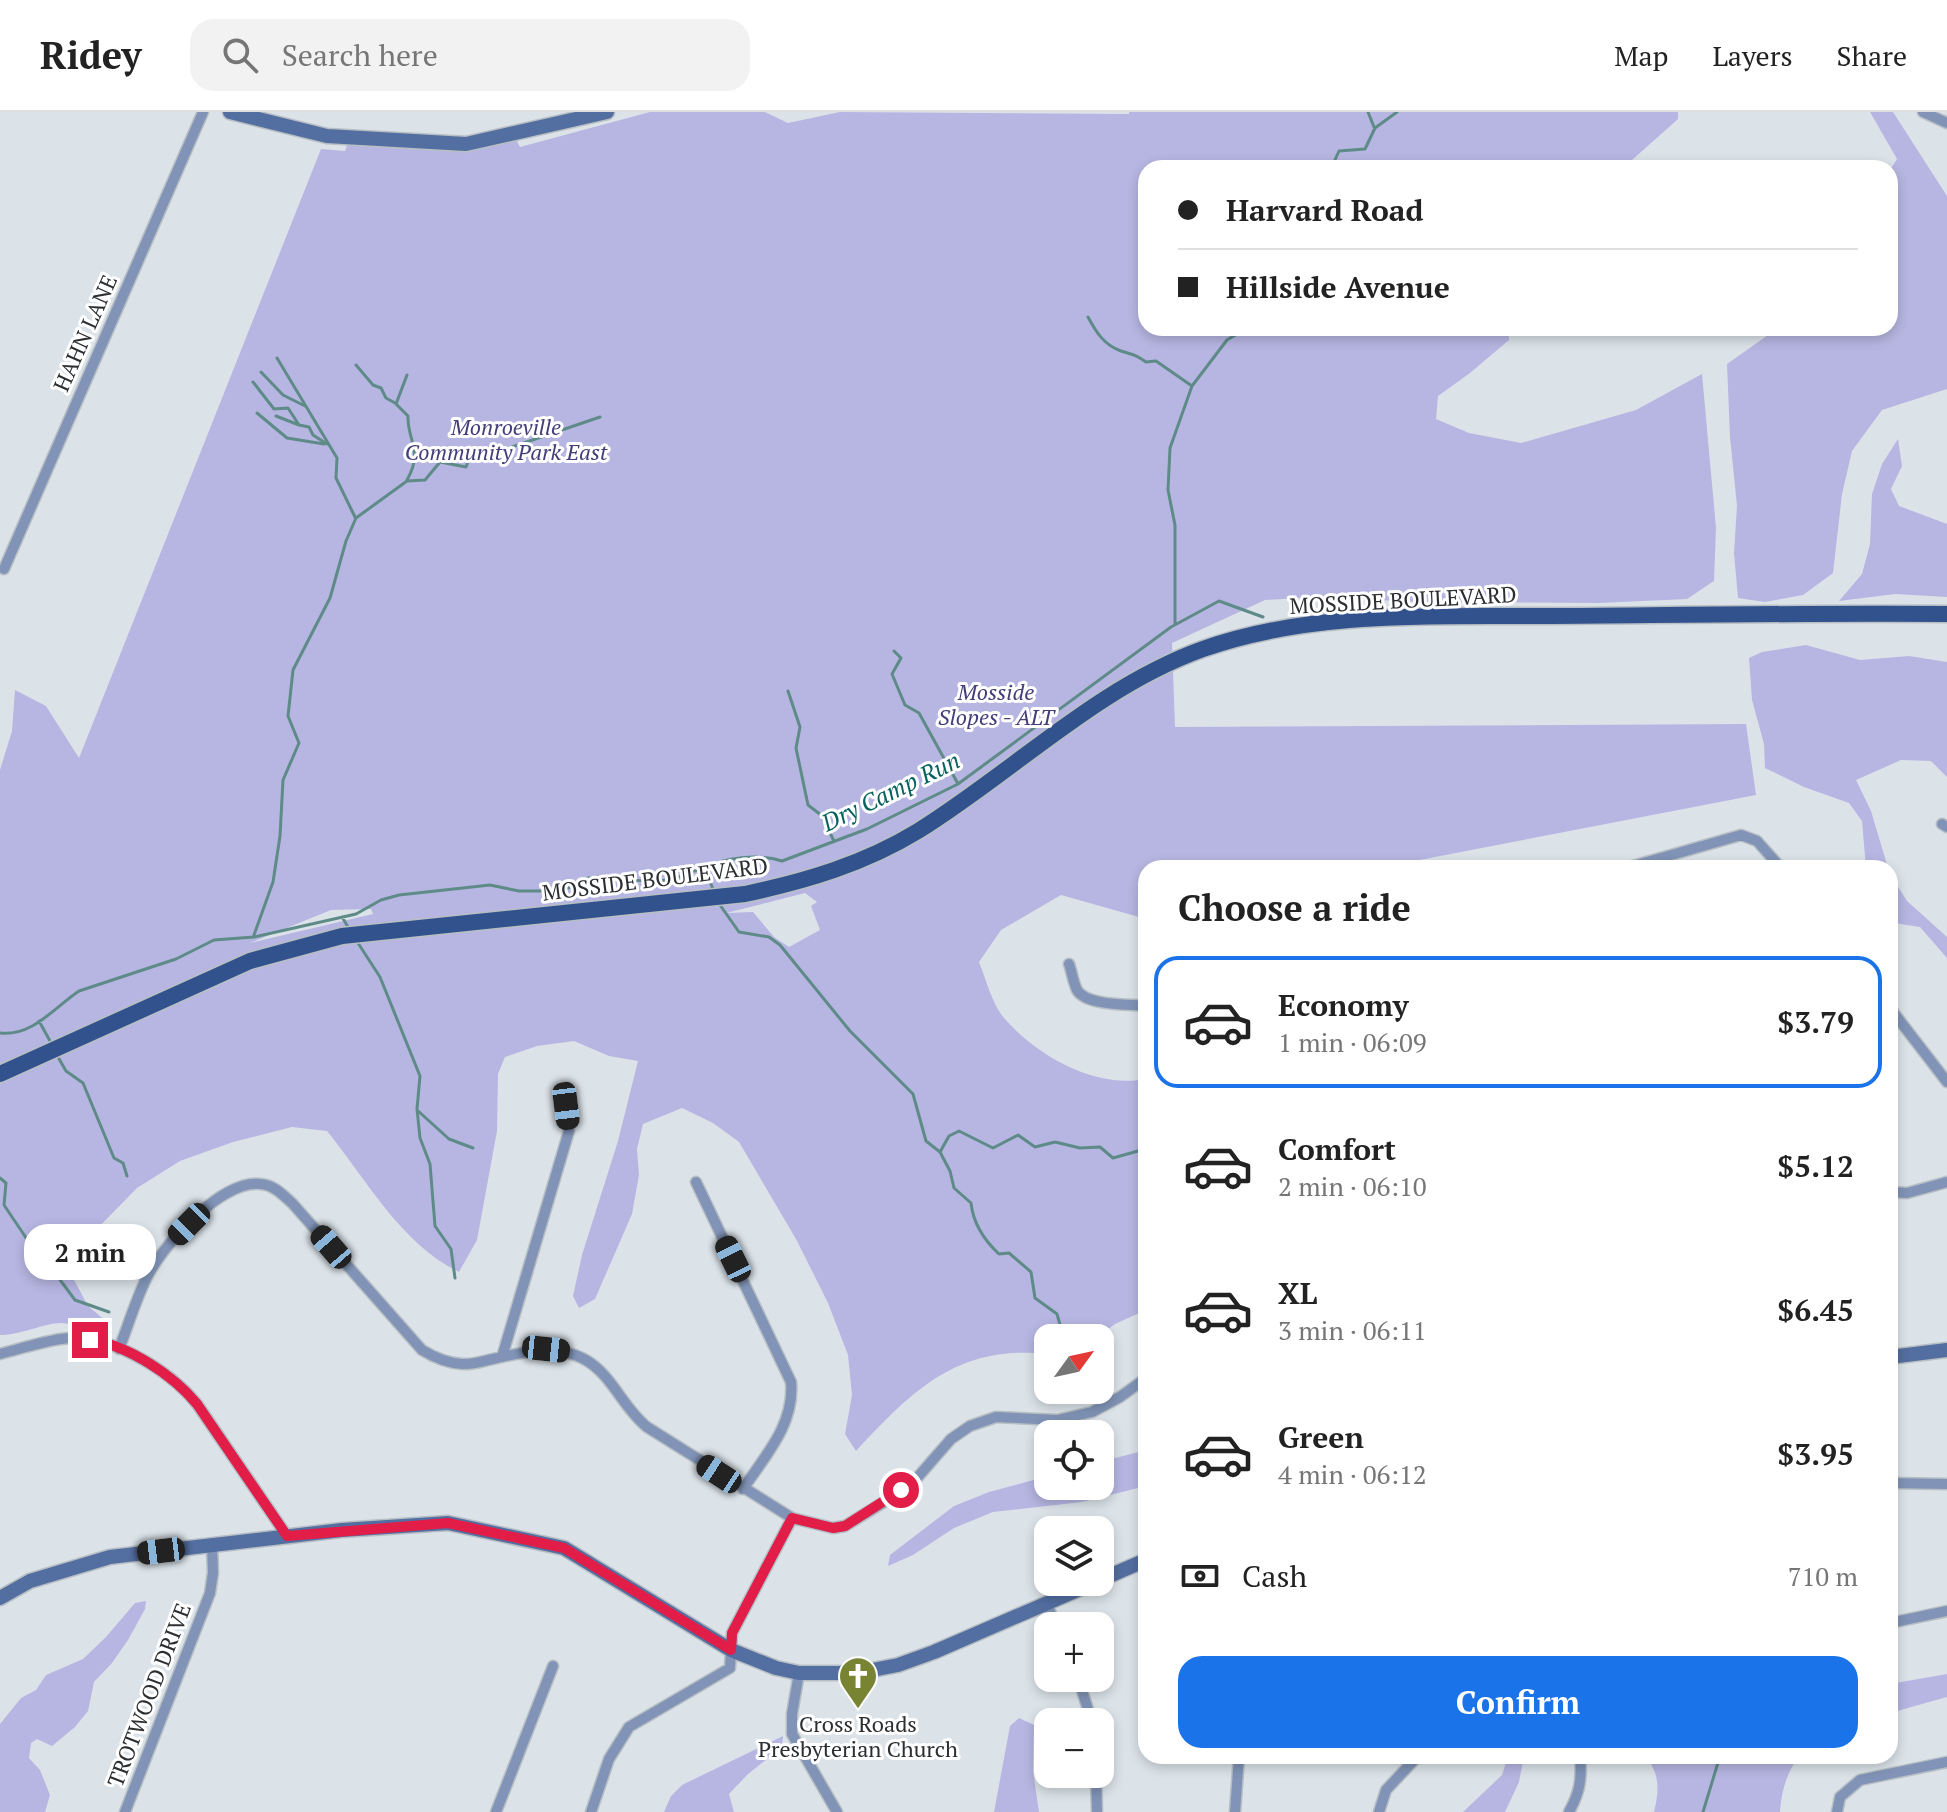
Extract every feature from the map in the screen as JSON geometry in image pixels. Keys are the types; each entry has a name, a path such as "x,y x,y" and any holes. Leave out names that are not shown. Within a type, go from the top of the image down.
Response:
{"main road":[{"path":"230,112 327,136 466,144 607,112"},
{"name":"MOSSIDE BOULEVARD","path":"0,1074 250,961 342,936 745,894 806,881 855,863 919,830 1109,697 1158,670 1201,650 1261,632 1319,622 1443,617 1947,614"},
{"path":"1898,1356 1947,1350"},
{"path":"0,1598 30,1581 110,1557 287,1536 448,1523 564,1548 731,1650 776,1668 799,1673 857,1673 898,1665 1065,1596"},
{"path":"1114,1574 1138,1564"}],"street":[{"name":"HAHN LANE","path":"4,569 203,112"},
{"path":"1923,112 1947,123"},
{"path":"1654,860 1741,835 1757,841 1774,860"},
{"path":"1069,964 1082,996 1097,1001 1138,1005"},
{"path":"1898,1018 1947,1082"},
{"path":"502,1357 569,1131 566,1106"},
{"path":"696,1182 791,1382 791,1405 785,1427 743,1489"},
{"path":"1898,1192 1947,1182"},
{"path":"119,1349 146,1279 164,1249 229,1192 259,1183 270,1186 292,1203 422,1350 441,1361 461,1364 546,1349 568,1352 585,1359 611,1382 637,1419 792,1518 833,1528 845,1526 917,1478 951,1439 970,1426 996,1417 1057,1420 1092,1412 1138,1384"},
{"path":"0,1354 63,1339 103,1342 165,1373 197,1404 287,1536"},
{"path":"1898,1483 1947,1484"},
{"path":"591,1812 609,1759 629,1727 730,1668 732,1633 792,1518"},
{"name":"TROTWOOD DRIVE","path":"125,1812 210,1593 212,1545"},
{"path":"1047,1604 1050,1612"},
{"path":"1898,1621 1947,1611"},
{"path":"496,1812 553,1666"},
{"path":"799,1673 792,1734 837,1812"},
{"path":"1837,1812 1840,1797 1860,1780 1947,1762"},
{"path":"1235,1812 1238,1764"},
{"path":"1379,1812 1386,1790 1410,1764"},
{"path":"1569,1812 1580,1792 1581,1764"},
{"path":"1096,1788 1097,1812"}],"green space":[{"path":"650,112 765,112 788,123 840,112 1678,112 1678,119 1632,160 1138,160 1138,336 1509,336 1509,340 1470,373 1438,396 1436,419 1469,433 1521,443 1636,410 1702,374 1716,528 1714,581 1687,599 1599,603 1417,602 1319,597 1265,600 1172,643 1175,727 1746,724 1756,795 1419,860 1138,860 1138,917 1061,895 1001,930 979,962 996,1006 1004,1018 1033,1045 1068,1066 1107,1079 1138,1080 1138,1314 1114,1325 1034,1324 1034,1354 988,1356 940,1376 897,1409 856,1451 845,1434 852,1395 848,1355 828,1303 796,1239 739,1142 713,1123 682,1108 643,1124 637,1149 639,1175 632,1214 595,1299 579,1308 573,1296 582,1255 618,1141 638,1061 609,1056 574,1041 537,1046 505,1057 498,1074 497,1131 477,1240 459,1272 438,1260 402,1228 327,1131 292,1127 233,1142 180,1161 137,1188 90,1236 72,1276 88,1306 112,1326 91,1328 56,1323 0,1335 0,770 12,731 15,690 46,706 79,758 321,149 345,151 350,137 466,144 513,133 520,147","holes":["805,893 817,902 811,906 820,930 789,947 774,937 753,912 726,913","371,909 373,914 250,943 331,910"]},
{"path":"1870,112 1893,112 1947,196 1947,389 1882,410 1852,451 1842,494 1833,573 1803,595 1765,602 1738,598 1734,553 1737,506 1727,364 1767,336 1898,336 1897,159"},
{"path":"1898,439 1902,466 1891,489 1899,506 1947,524 1947,597 1895,594 1839,601 1862,574 1870,544 1872,494 1882,464"},
{"path":"1806,645 1860,660 1909,656 1947,662 1947,777 1931,761 1901,760 1856,780 1871,811 1886,860 1865,860 1862,821 1849,803 1804,787 1765,768 1764,744 1752,700 1749,658 1762,652"},
{"path":"1898,887 1907,901 1947,937 1947,958 1920,927 1898,924"},
{"path":"1138,1452 1138,1488 1114,1494 1114,1458"},
{"path":"1034,1480 1034,1500 1090,1500 993,1512 954,1528 913,1555 888,1566 890,1555 954,1506 989,1492"},
{"path":"146,1601 145,1609 128,1640 94,1682 88,1711 75,1727 52,1746 37,1739 31,1743 29,1758 40,1770 50,1795 45,1812 0,1812 0,1724 21,1698 36,1690 46,1675 83,1659 135,1603"},
{"path":"1947,1674 1947,1697 1898,1711 1898,1683"},
{"path":"1019,1718 1034,1725 1033,1771 1039,1812 994,1812 1010,1726"},
{"path":"783,1736 782,1747 729,1794 734,1812 664,1812 671,1796 682,1785"},
{"path":"1505,1764 1522,1764 1519,1782 1505,1812 1463,1812 1502,1775"},
{"path":"1652,1764 1794,1764 1785,1782 1780,1812 1654,1812 1656,1776"}],"waterway":[{"path":"1368,112 1374,127"},
{"path":"1335,160 1339,151 1365,149 1375,128 1397,112"},
{"path":"1088,317 1105,342 1146,362 1156,361 1192,386"},
{"path":"1175,624 1175,525 1168,490 1170,448 1192,386 1227,340 1234,336"},
{"path":"277,358 337,458 336,478 355,517"},
{"path":"356,365 373,385 381,388 386,398 395,403"},
{"path":"261,372 283,395 305,406"},
{"path":"407,375 396,404 408,416 415,453 407,480"},
{"path":"253,382 274,409 288,408 299,425 309,427 313,435 327,444"},
{"path":"257,413 287,438 324,444"},
{"path":"276,416 299,425"},
{"path":"254,935 273,882 280,836 283,780 299,743 288,716 293,670 330,598 346,541 356,518 407,481 425,480 440,462 466,467 473,448 506,449 600,417"},
{"name":"Dry Camp Run","path":"0,1033 12,1033 33,1026 79,991 176,959 214,940 254,937 356,914 381,900 399,895 490,885 519,891 552,891 573,887 588,878 667,880 711,864 742,858 763,857 782,861 867,829 958,784 1171,627 1219,601 1263,617"},
{"name":"Dry Camp Run","path":"894,651 901,658 892,674 905,705 919,713 957,782"},
{"name":"Dry Camp Run","path":"788,691 800,727 796,748 808,805 821,815 834,841"},
{"path":"704,867 713,889"},
{"path":"720,905 739,932 769,937 780,945 850,1031 913,1094 926,1141 940,1152 950,1171 954,1188 971,1203 984,1237 999,1254 1009,1253 1031,1272 1035,1298 1057,1314 1060,1324"},
{"path":"342,917 348,927"},
{"path":"358,943 380,977 420,1076 417,1109 420,1138 430,1164 435,1226 451,1249 455,1278"},
{"path":"39,1021 50,1041"},
{"path":"58,1057 66,1071 83,1083 114,1158 123,1163 127,1176"},
{"path":"417,1110 449,1139 473,1148"},
{"path":"940,1152 949,1136 959,1131 993,1148 1018,1135 1035,1147 1055,1142 1080,1148 1100,1147 1113,1158 1138,1151"},
{"path":"0,1178 6,1183 4,1205 43,1263 52,1269 75,1300 109,1312"},
{"path":"1703,1812 1718,1764"}],"place":[{"name":"Cross Roads Presbyterian Church","path":"858,1710"}],"route":[{"path":"90,1340 119,1349 165,1373 182,1387 197,1404 287,1536 448,1523 564,1548 731,1650 732,1633 792,1518 833,1528 845,1526 901,1490"}],"park label":[{"name":"Monroeville Community Park East","path":"506,440"},
{"name":"Mosside Slopes - ALT","path":"996,704"}]}
